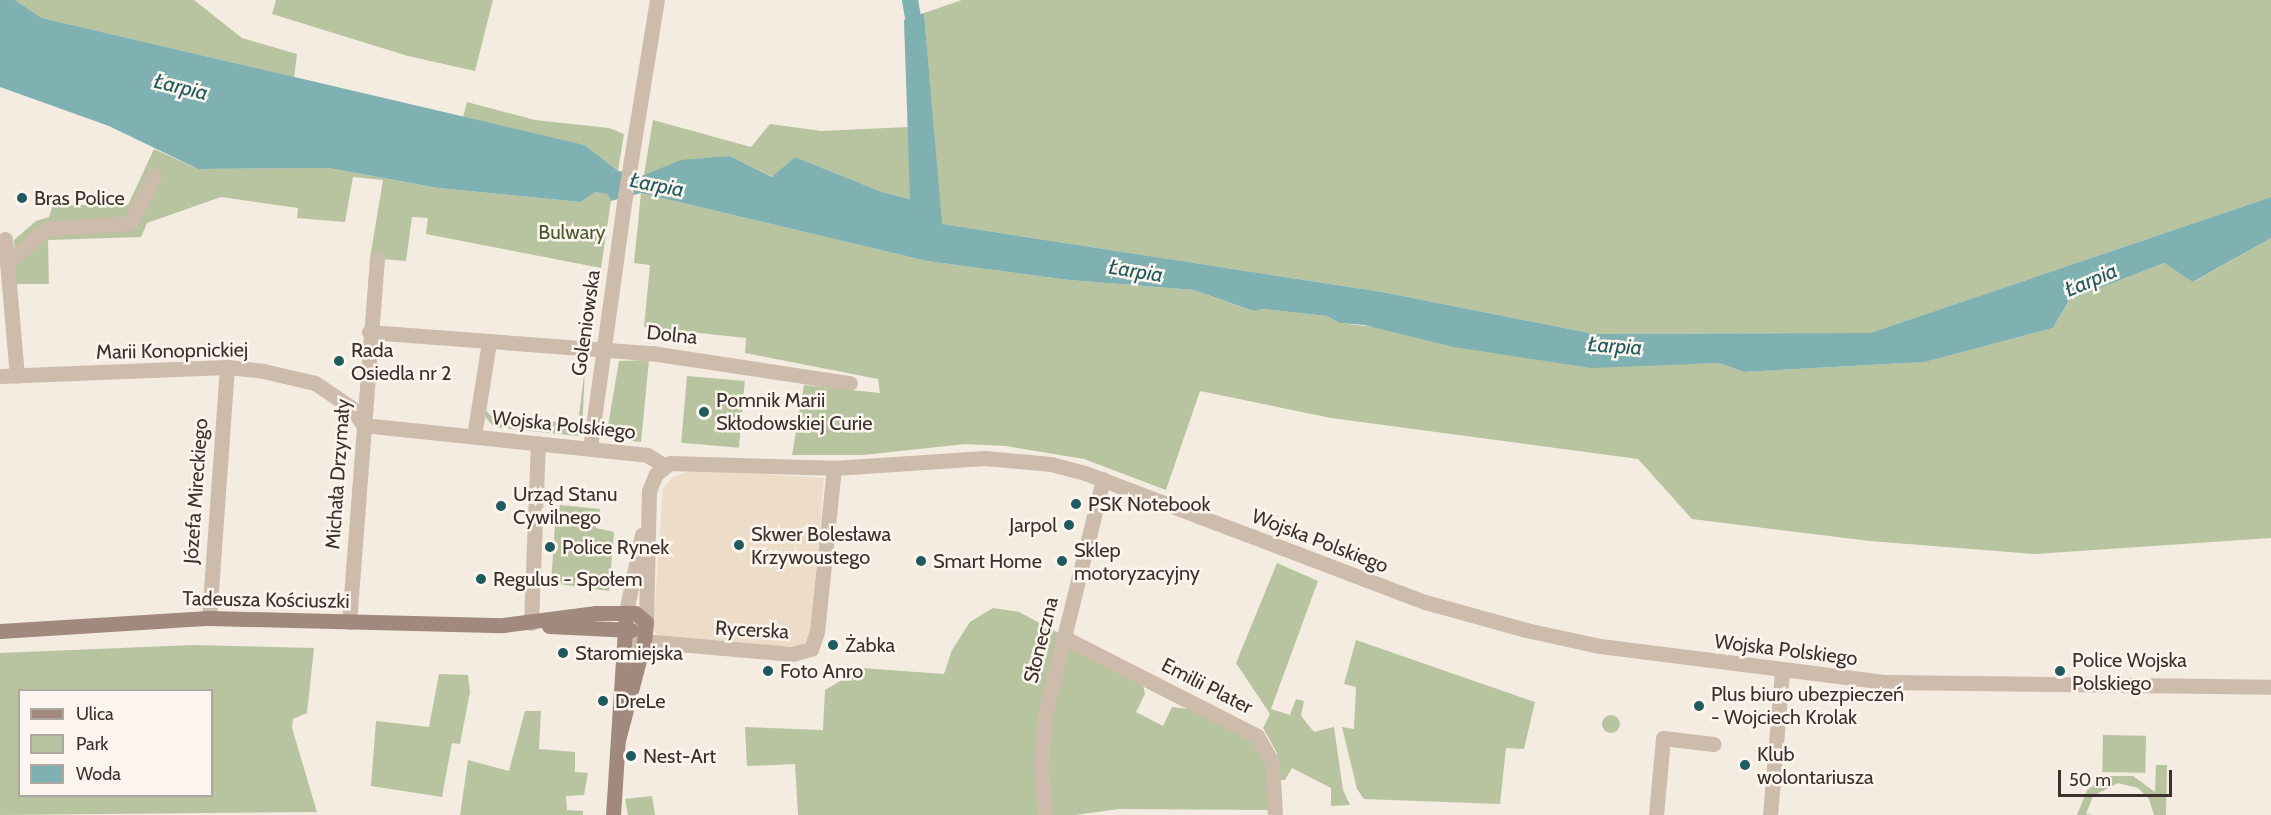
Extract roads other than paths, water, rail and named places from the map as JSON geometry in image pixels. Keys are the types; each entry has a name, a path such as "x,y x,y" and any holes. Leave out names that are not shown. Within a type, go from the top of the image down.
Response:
{"main road":[{"name":"Tadeusza Kościuszki","path":"531,623 626,612"},
{"path":"613,815 626,612 640,615 646,622 644,641 618,740"},
{"name":"Tadeusza Kościuszki","path":"0,631 209,618 349,622 531,623 624,631 638,629 646,622"}],"street":[{"name":"Goleniowska","path":"590,448 630,162 657,0"},
{"path":"8,263 45,230 130,223 154,176"},
{"path":"5,239 17,375"},
{"name":"Michała Drzymały","path":"349,622 369,332 377,258"},
{"name":"Dolna","path":"369,332 754,366 850,383"},
{"path":"474,436 489,342"},
{"name":"Marii Konopnickiej","path":"0,376 227,367 307,379 352,408 363,424"},
{"name":"Józefa Mireckiego","path":"209,618 227,367"},
{"name":"Wojska Polskiego","path":"363,424 647,454 665,466 684,461 834,468 985,458 1051,464 1103,479 1375,585 1479,618 1611,648 1782,671 1895,683 2271,687"},
{"path":"531,623 538,443"},
{"path":"646,622 647,515 650,485 665,466"},
{"name":"Rycerska","path":"644,641 792,654 810,649 817,632 834,468"},
{"name":"Słoneczna","path":"1045,815 1041,765 1045,714 1103,479"},
{"path":"626,612 647,515"},
{"name":"Emilii Plater","path":"1063,637 1257,736 1272,762 1275,815"},
{"path":"622,660 633,645 644,641"},
{"path":"1770,815 1782,671"},
{"path":"1656,815 1663,738 1714,744"}],"water":[{"name":"Łarpia","path":"0,0 15,0 42,18 585,145 618,171 644,175 681,160 730,156 772,177 795,157 882,192 910,199 904,20 924,13 942,224 1382,292 1595,334 1870,333 2271,197 2271,238 2193,282 2164,263 2069,300 2053,328 1925,362 1744,372 1719,363 1592,368 1454,347 1364,325 1340,323 1327,316 1264,309 1253,311 1194,290 1069,280 927,261 641,193 611,201 607,194 595,192 581,202 438,188 329,168 198,169 109,126 0,87"}],"waterway":[{"path":"910,0 913,17"}],"place":[{"name":"Bras Police","path":"22,198"},
{"name":"Rada Osiedla nr 2","path":"339,361"},
{"name":"Pomnik Marii Skłodowskiej Curie","path":"704,412"},
{"name":"PSK Notebook","path":"1076,504"},
{"name":"Urząd Stanu Cywilnego","path":"501,506"},
{"name":"Jarpol","path":"1069,525"},
{"name":"Skwer Bolesława Krzywoustego","path":"739,545"},
{"name":"Police Rynek","path":"550,547"},
{"name":"Smart Home","path":"921,561"},
{"name":"Sklep motoryzacyjny","path":"1062,561"},
{"name":"Regulus - Społem","path":"481,579"},
{"name":"Żabka","path":"833,645"},
{"name":"Staromiejska","path":"563,653"},
{"name":"Foto Anro","path":"768,671"},
{"name":"Police Wojska Polskiego","path":"2060,671"},
{"name":"DreLe","path":"603,701"},
{"name":"Plus biuro ubezpieczeń - Wojciech Krolak","path":"1699,706"},
{"name":"Nest-Art","path":"631,756"},
{"name":"Klub wolontariusza","path":"1745,765"}],"park label":[{"name":"Bulwary","path":"572,232"}]}
